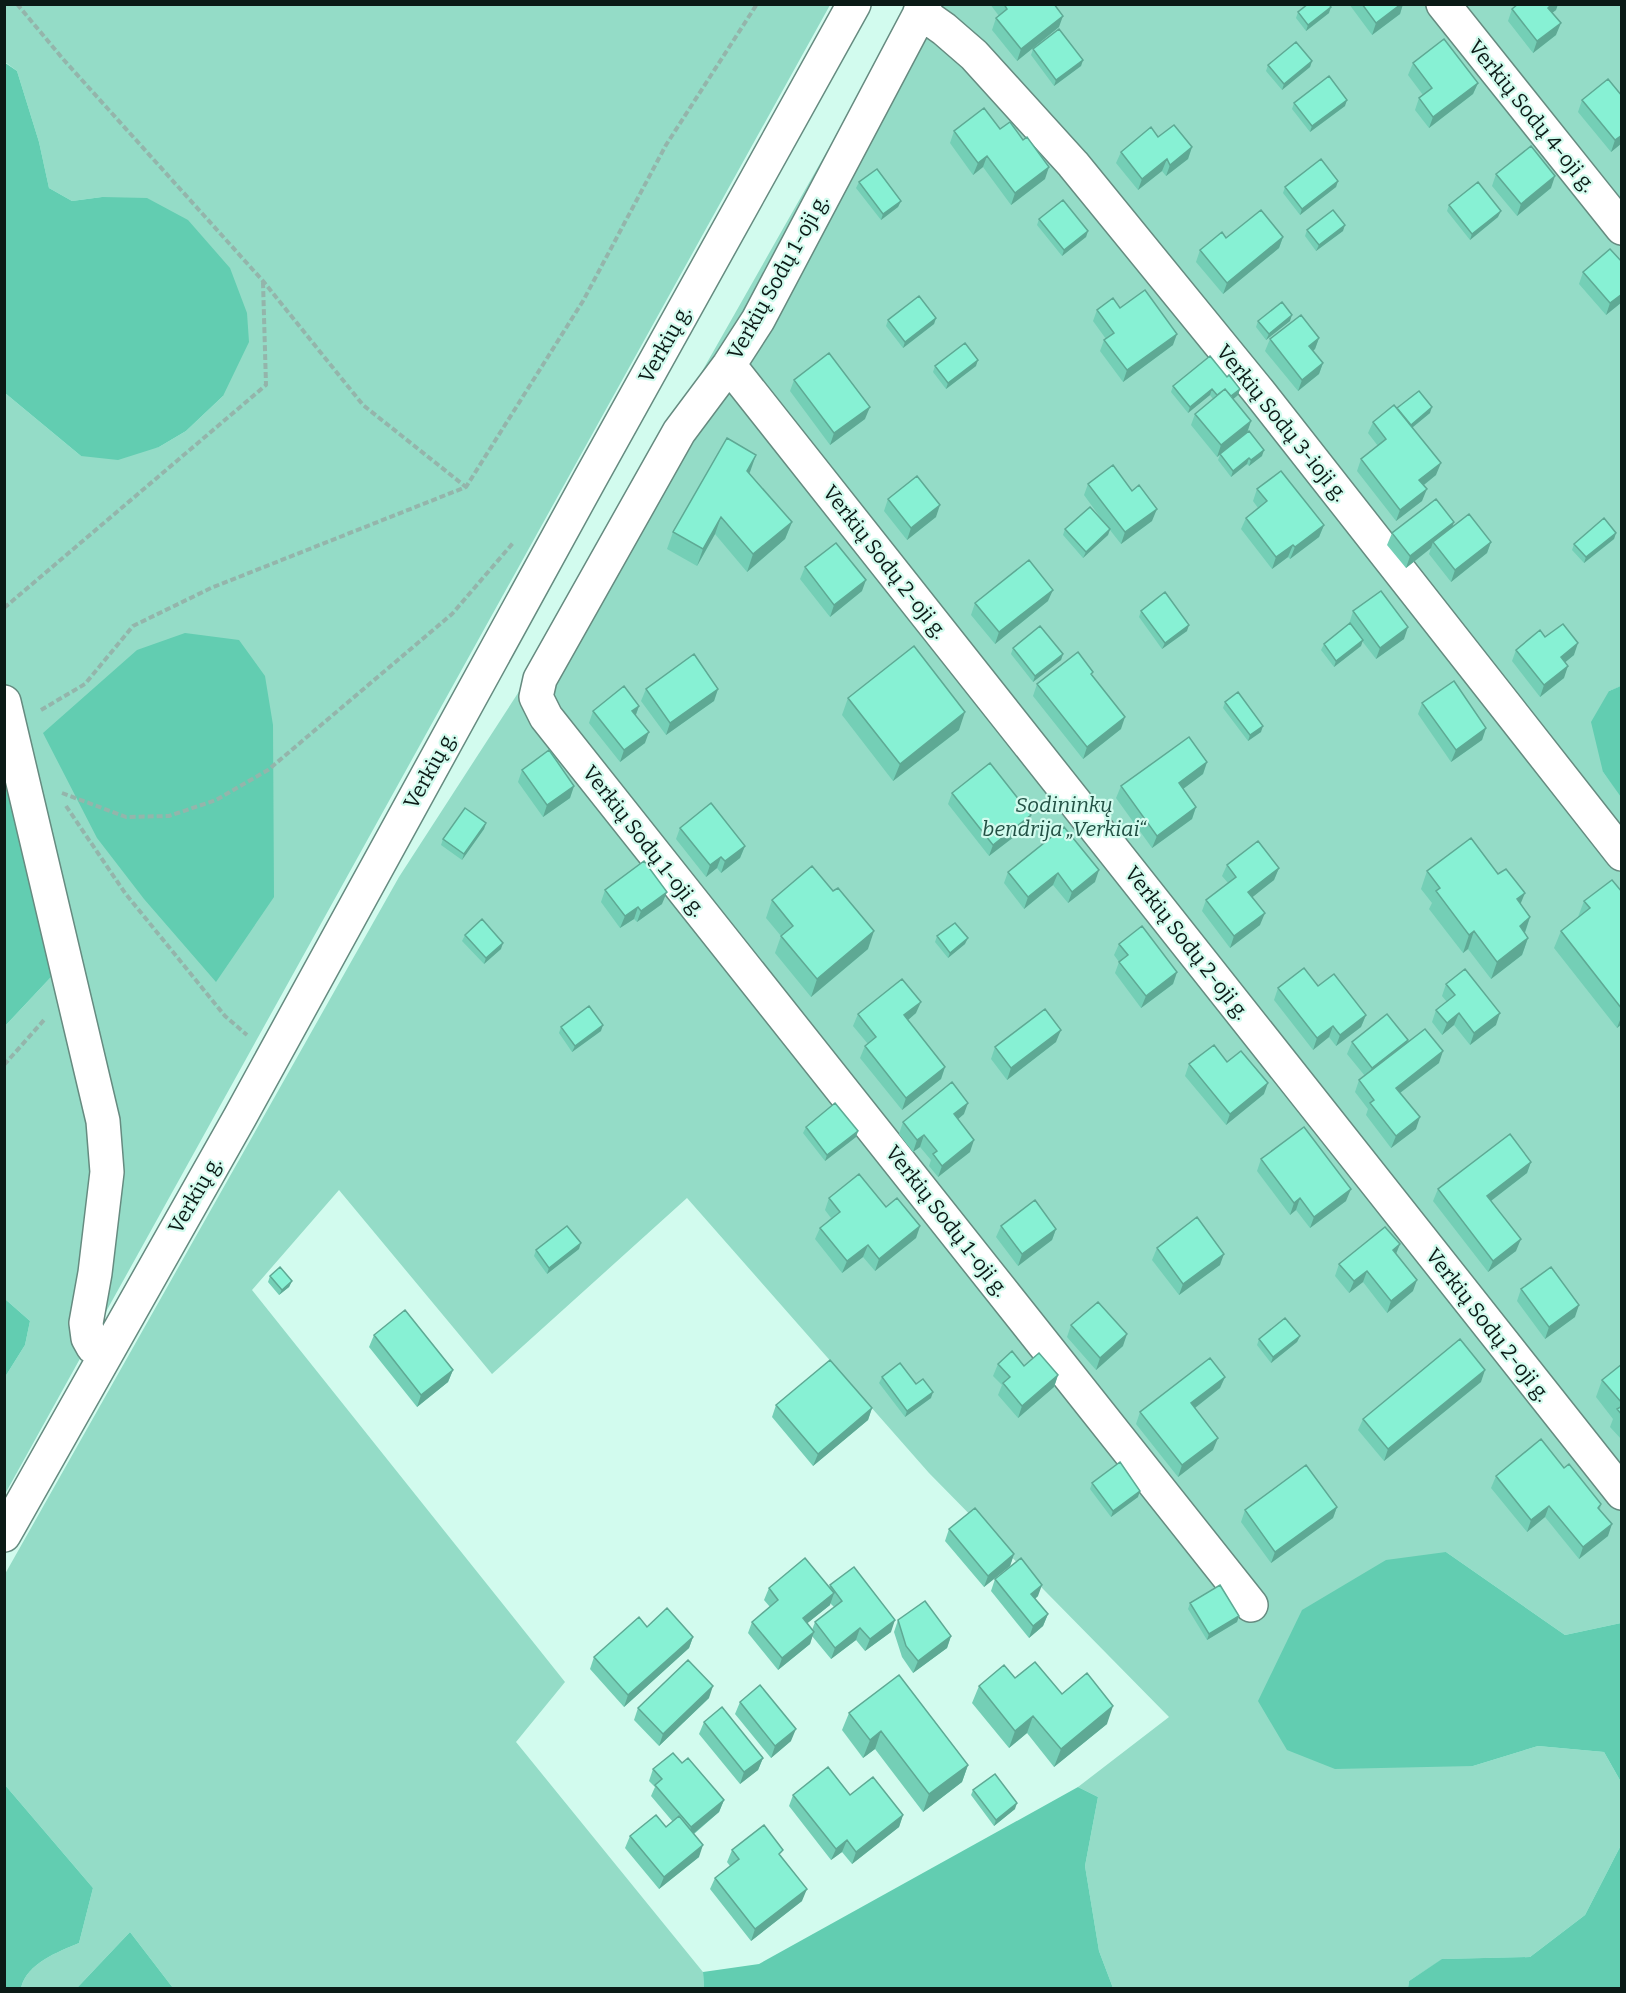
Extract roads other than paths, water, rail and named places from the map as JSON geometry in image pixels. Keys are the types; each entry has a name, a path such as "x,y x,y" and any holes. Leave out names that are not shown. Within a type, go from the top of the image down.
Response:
{"street":[{"name":"Verkių g.","path":"4,1535 273,1055 854,4"},
{"name":"Verkių Sodų 4-oji g.","path":"1443,4 1622,228"},
{"name":"Verkių Sodų 1-oji g.","path":"922,8 758,320 729,365 679,432 540,679 536,697 546,717 1251,1605"},
{"name":"Verkių Sodų 3-ioji g.","path":"922,8 974,55 1073,164 1259,392 1622,854"},
{"name":"Verkių Sodų 2-oji g.","path":"729,365 1622,1493"},
{"path":"8,714 103,1121 107,1172 95,1273 86,1323 88,1338 93,1347 106,1354"}],"park label":[{"name":"Sodininkų bendrija „Verkiai“","path":"1064,817"}]}
